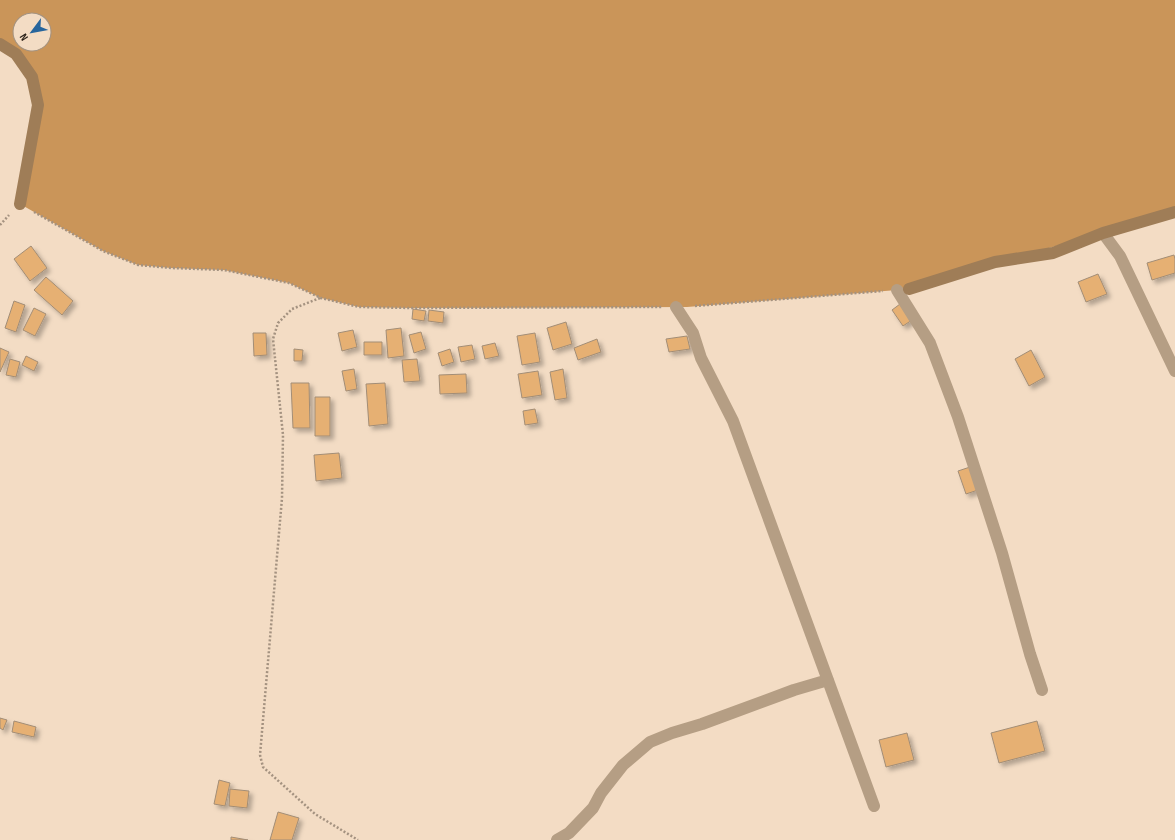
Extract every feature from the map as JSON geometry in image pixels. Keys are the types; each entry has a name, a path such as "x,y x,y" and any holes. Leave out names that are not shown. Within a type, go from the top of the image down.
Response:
{"main road":[{"path":"0,44 16,54 32,77 38,105 20,204"},
{"path":"903,289 995,262 1053,252 1103,233 1175,212"}],"street":[{"path":"1103,233 1120,256 1175,371"},
{"path":"903,289 930,342 958,417 1002,553 1030,654 1042,690"},
{"path":"676,307 693,333 701,358 733,421 874,806"},
{"path":"557,840 569,833 593,808 601,793 623,766 650,742 794,690 828,680"}],"path":[{"path":"20,204 103,251 138,265 224,270 289,283 321,298 359,307 676,307 903,289"},
{"path":"321,298 292,309 278,323 273,339 283,435 282,498 260,755 263,767 315,814 358,840"}],"shaded area":[{"path":"0,0 1175,0 1175,212 897,290 687,307 359,307 321,298 289,283 224,270 138,265 103,251 20,204 38,105 32,77 0,44"}],"building":[{"path":"31,246 47,268 30,281 14,259"},
{"path":"1174,255 1175,273 1152,280 1147,263"},
{"path":"1098,274 1107,294 1086,302 1078,282"},
{"path":"46,277 73,301 62,315 34,290"},
{"path":"14,301 25,305 16,332 5,328"},
{"path":"900,304 912,320 903,326 892,310"},
{"path":"34,308 46,314 35,336 23,330"},
{"path":"413,309 426,311 424,321 412,319"},
{"path":"429,310 444,312 443,323 428,321"},
{"path":"566,322 572,344 553,350 547,328"},
{"path":"401,328 404,356 388,358 386,330"},
{"path":"353,330 357,347 342,351 338,333"},
{"path":"421,332 426,349 414,353 409,335"},
{"path":"253,333 266,333 267,355 254,356"},
{"path":"535,333 540,362 522,365 517,336"},
{"path":"687,336 690,349 669,352 666,339"},
{"path":"597,339 601,352 578,360 574,348"},
{"path":"364,342 382,342 382,355 364,355"},
{"path":"495,343 499,356 485,359 482,346"},
{"path":"472,345 475,359 461,362 458,347"},
{"path":"0,348 9,352 0,372"},
{"path":"294,349 303,350 302,361 294,361"},
{"path":"450,349 454,362 442,366 438,353"},
{"path":"1031,350 1045,377 1029,386 1015,359"},
{"path":"26,356 38,362 34,371 22,365"},
{"path":"10,359 20,362 16,377 6,375"},
{"path":"417,359 420,381 404,382 402,360"},
{"path":"354,369 357,389 346,391 342,371"},
{"path":"563,369 567,398 555,400 550,372"},
{"path":"538,371 542,395 522,398 518,374"},
{"path":"466,374 467,393 440,394 439,375"},
{"path":"291,383 309,383 310,428 293,428"},
{"path":"385,383 388,424 369,426 366,384"},
{"path":"315,397 330,397 330,436 315,436"},
{"path":"535,409 538,423 525,425 523,411"},
{"path":"339,453 342,478 316,481 314,455"},
{"path":"970,467 978,490 966,494 958,471"},
{"path":"0,718 7,720 3,730 0,728"},
{"path":"14,721 36,727 34,737 12,732"},
{"path":"1037,721 1045,751 999,763 991,733"},
{"path":"907,733 914,760 886,767 879,740"},
{"path":"219,780 230,783 225,806 214,804"},
{"path":"230,789 249,791 247,808 229,806"},
{"path":"278,812 299,818 292,840 270,840"},
{"path":"231,837 248,840 231,840"}]}
